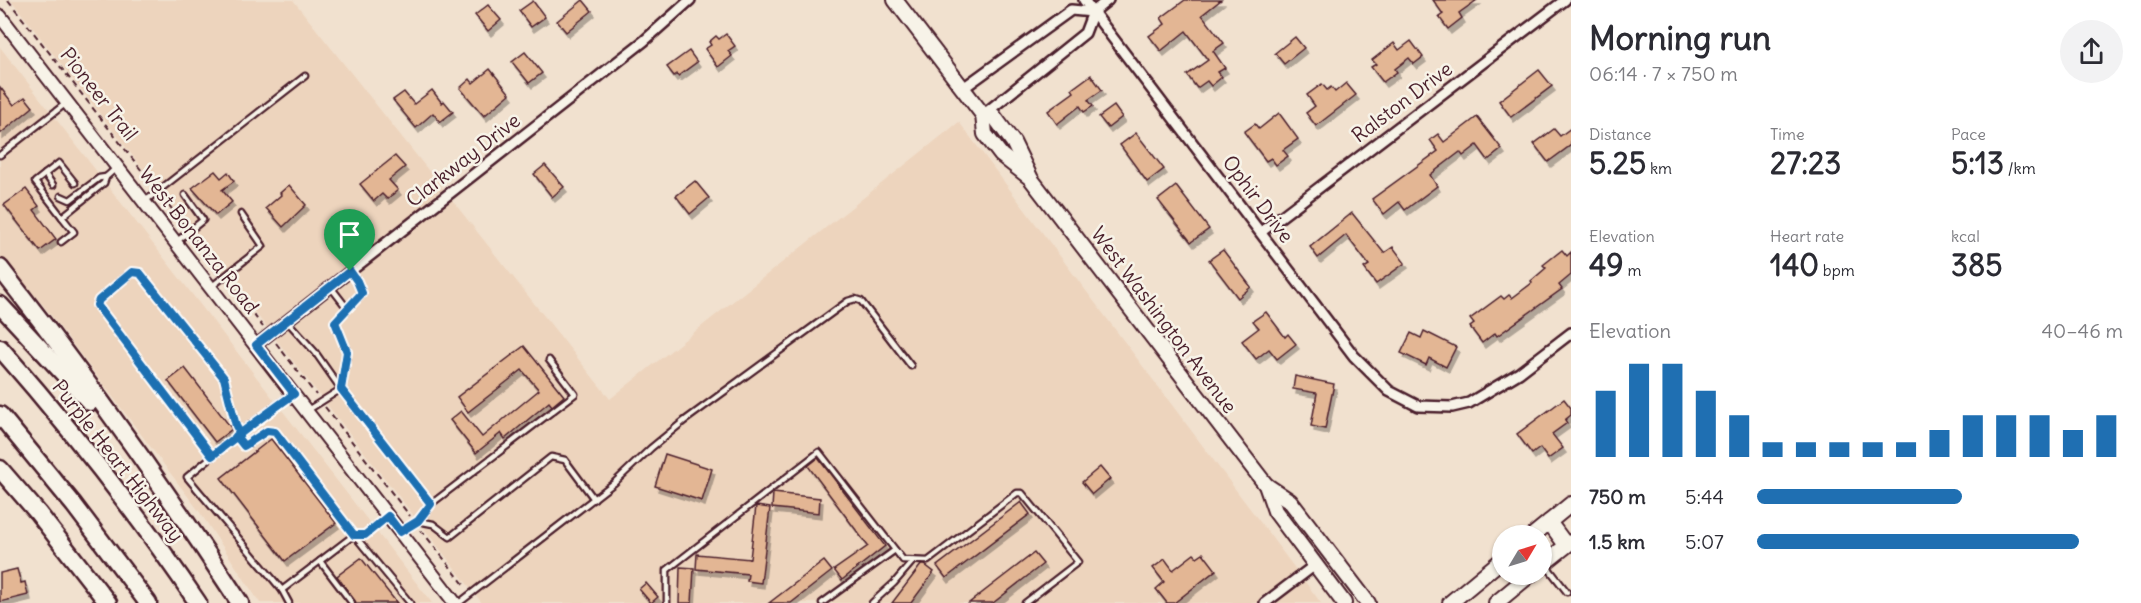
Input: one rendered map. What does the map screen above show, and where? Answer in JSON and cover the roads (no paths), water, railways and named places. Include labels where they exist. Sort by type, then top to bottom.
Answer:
[{"type":"highway","points":[[0,268],[59,343],[240,603]]},
{"type":"highway","points":[[0,305],[136,451]]},
{"type":"highway","points":[[0,341],[32,384]]},
{"type":"highway","name":"Purple Heart Highway","points":[[0,348],[108,478],[198,603]]},
{"type":"highway","points":[[0,415],[74,505],[148,603]]},
{"type":"highway","points":[[0,469],[38,513],[108,603]]},
{"type":"main road","name":"West Washington Avenue","points":[[894,0],[983,115],[985,134],[1001,155],[1031,179],[1266,485],[1275,511],[1341,602]]},
{"type":"main road","name":"West Bonanza Road","points":[[0,16],[457,603]]},
{"type":"main road","name":"West Washington Avenue","points":[[1266,485],[1290,501],[1368,603]]},
{"type":"main road","points":[[1545,525],[1571,504]]},
{"type":"main road","points":[[1549,522],[1569,544],[1552,557]]},
{"type":"main road","points":[[1450,603],[1492,569]]},
{"type":"main road","points":[[1496,603],[1518,585]]},
{"type":"street","name":"Clarkway Drive","points":[[256,345],[644,41],[690,0]]},
{"type":"street","name":"Ophir Drive","points":[[1084,0],[1354,356],[1389,391],[1418,406],[1452,407],[1469,403],[1519,373],[1571,333]]},
{"type":"street","points":[[983,115],[1085,33],[1093,12],[1108,0]]},
{"type":"street","name":"Ralston Drive","points":[[1261,232],[1565,0]]},
{"type":"street","points":[[963,89],[1071,10],[1093,12]]},
{"type":"street","points":[[1265,603],[1315,565]]},
{"type":"lane","points":[[144,202],[305,76]]},
{"type":"lane","points":[[0,155],[67,103]]},
{"type":"lane","points":[[61,242],[74,232],[35,182],[59,163],[75,183]]},
{"type":"lane","points":[[62,217],[104,183],[106,177],[117,167]]},
{"type":"lane","points":[[45,174],[53,185]]},
{"type":"lane","points":[[62,196],[70,200],[99,178],[106,177]]},
{"type":"lane","points":[[176,242],[204,220],[185,195]]},
{"type":"lane","points":[[211,287],[263,246],[241,214]]},
{"type":"lane","points":[[307,411],[341,389],[347,352],[335,322],[362,293],[350,271]]},
{"type":"lane","points":[[212,456],[97,305],[99,300],[132,272],[140,273],[224,378],[238,434],[244,446],[267,431],[275,432],[354,535],[410,603]]},
{"type":"lane","points":[[330,286],[347,308]]},
{"type":"lane","points":[[457,603],[594,499],[684,421],[848,301],[855,299],[861,301],[911,366]]},
{"type":"lane","points":[[286,321],[315,352],[431,504]]},
{"type":"lane","points":[[400,532],[416,522],[431,504],[575,394],[549,360]]},
{"type":"lane","points":[[290,603],[282,590],[187,477],[238,434],[294,394]]},
{"type":"lane","points":[[668,603],[667,570],[819,452],[903,560],[928,561],[1017,493],[1022,493],[1078,562],[1025,603]]},
{"type":"lane","points":[[416,522],[433,524],[450,537],[551,457],[565,460],[594,499]]},
{"type":"lane","points":[[282,590],[354,535],[365,535],[388,516]]},
{"type":"lane","points":[[822,603],[895,550]]},
{"type":"lane","points":[[320,561],[352,603]]},
{"type":"lane","points":[[872,603],[894,584],[913,561]]},
{"type":"lane","points":[[1552,574],[1567,592]]}]
